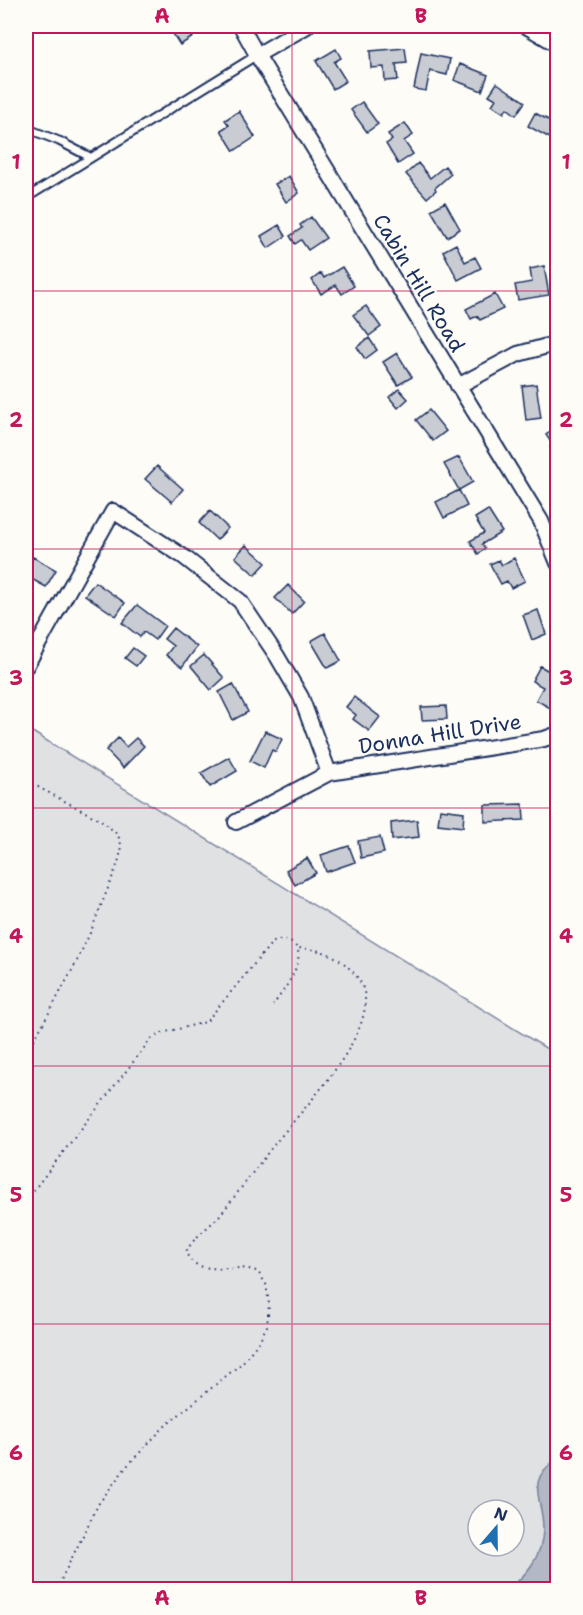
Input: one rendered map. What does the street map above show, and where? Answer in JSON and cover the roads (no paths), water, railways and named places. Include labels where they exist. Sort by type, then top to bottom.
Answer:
[{"type":"street","name":"Cabin Hill Road","points":[[241,26],[541,521],[558,563]]},
{"type":"street","points":[[257,55],[307,26]]},
{"type":"street","points":[[526,26],[558,45]]},
{"type":"street","points":[[458,386],[518,354],[558,343]]},
{"type":"street","points":[[26,666],[113,511],[184,557],[240,601],[301,697],[329,773]]},
{"type":"street","name":"Donna Hill Drive","points":[[236,822],[329,773],[558,735]]},
{"type":"lane","points":[[26,198],[257,55]]},
{"type":"lane","points":[[26,128],[90,157]]}]
